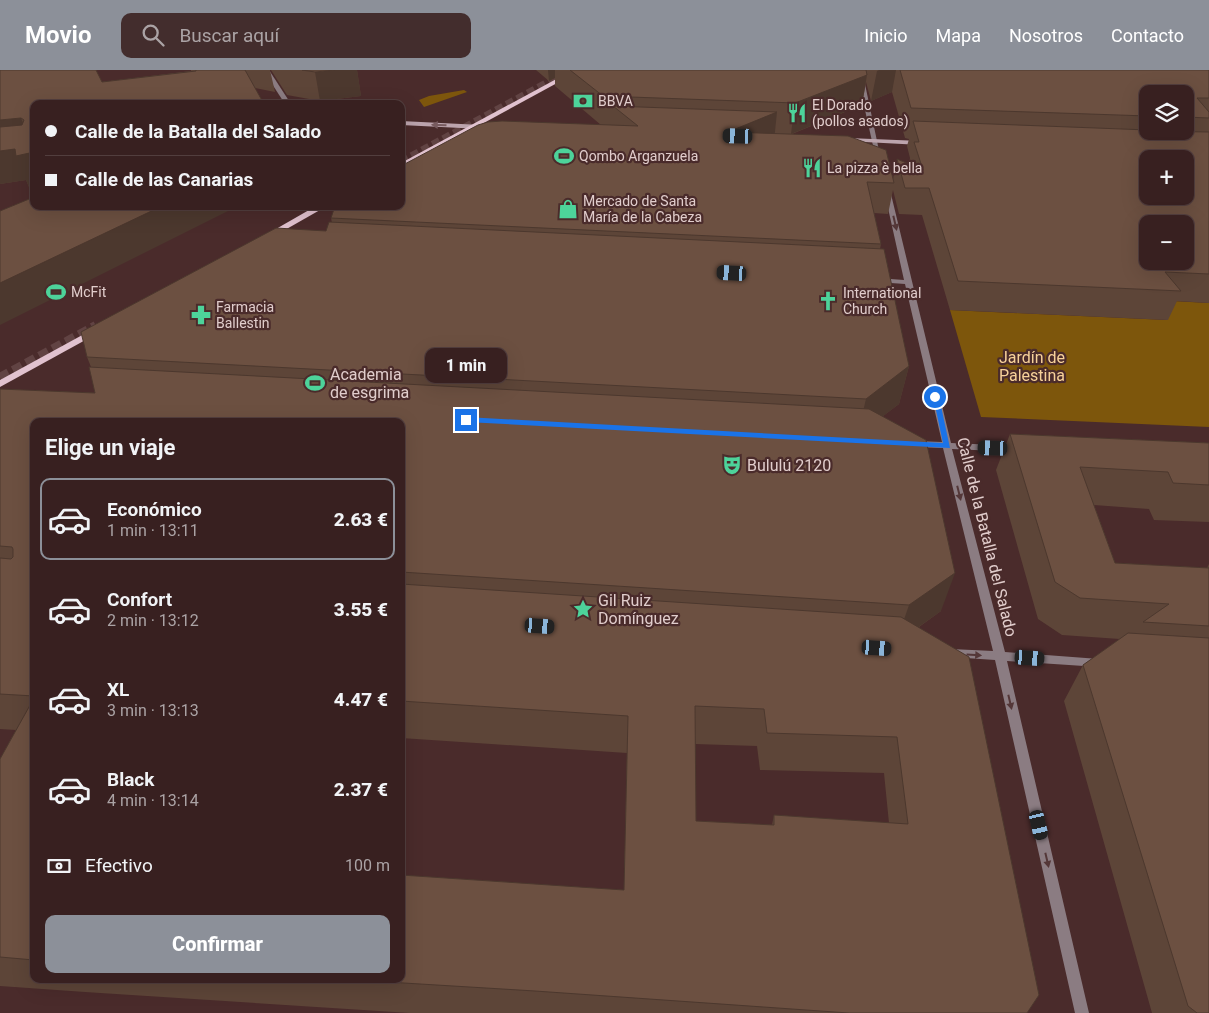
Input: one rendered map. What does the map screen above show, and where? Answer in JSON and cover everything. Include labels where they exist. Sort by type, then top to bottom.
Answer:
[{"type":"main road","points":[[405,164],[578,70]]},
{"type":"main road","points":[[405,123],[486,127]]},
{"type":"main road","points":[[836,140],[928,143]]},
{"type":"main road","points":[[259,241],[316,210]]},
{"type":"main road","points":[[0,384],[104,326]]},
{"type":"street","points":[[266,70],[285,100]]},
{"type":"street","name":"Calle de la Batalla del Salado","points":[[859,70],[947,446],[1000,656],[1082,1013]]},
{"type":"street","points":[[871,280],[908,282]]},
{"type":"street","points":[[901,443],[1032,450]]},
{"type":"street","points":[[937,652],[1113,664]]},
{"type":"green space","points":[[464,90],[467,92],[424,107],[419,100],[429,96]]},
{"type":"green space","name":"Jardín de Palestina","points":[[1153,300],[1209,303],[1209,427],[981,417],[950,310],[1167,320]]},
{"type":"building","points":[[0,70],[96,70],[102,82],[196,70],[245,70],[262,100],[30,100],[30,153],[16,156],[15,149],[0,151],[0,127],[22,125],[24,120],[21,118],[0,120]]},
{"type":"building","points":[[302,70],[335,70],[315,72]]},
{"type":"building","points":[[570,70],[866,70],[867,75],[795,103],[603,96]]},
{"type":"building","points":[[900,70],[1209,70],[1209,98],[1197,98],[1209,112],[1209,118],[1194,117],[1194,85],[1139,85],[1139,116],[911,108]]},
{"type":"building","points":[[613,106],[777,112],[728,132],[848,136],[886,150],[894,183],[867,182],[881,244],[331,218],[334,210],[405,210],[405,164],[478,125],[488,122],[638,126]]},
{"type":"building","points":[[913,121],[1139,130],[1139,140],[1194,140],[1194,132],[1209,132],[1209,274],[1165,272],[1181,291],[958,281],[929,188],[905,188],[897,159],[923,170],[914,142],[919,142]]},
{"type":"building","points":[[30,199],[30,210],[154,210],[0,283],[0,211]]},
{"type":"building","points":[[329,222],[884,249],[909,366],[866,399],[87,357],[81,332],[276,228],[326,231]]},
{"type":"building","points":[[89,367],[869,409],[926,440],[955,573],[909,605],[405,572],[405,418],[30,418],[30,696],[0,694],[0,558],[11,559],[13,557],[13,549],[12,547],[0,546],[0,389],[95,393]]},
{"type":"building","points":[[1010,434],[1209,443],[1209,485],[1173,483],[1168,472],[1080,467],[1115,563],[1209,568],[1209,626],[1143,622],[1169,604],[1080,598],[1055,582]]},
{"type":"building","points":[[405,584],[901,617],[969,657],[1039,995],[1027,1013],[849,1013],[404,983],[405,875],[624,890],[628,716],[405,701]],"holes":[[[695,706],[764,709],[767,733],[897,737],[908,824],[774,815],[774,825],[696,821]]]},
{"type":"building","points":[[1128,633],[1209,638],[1209,1013],[1197,1013],[1188,1006],[1083,665]]},
{"type":"building","points":[[30,705],[30,960],[0,957],[0,759]]},
{"type":"tunnel","points":[[405,160],[571,70]]},
{"type":"tunnel","points":[[0,378],[96,326]]},
{"type":"place","name":"BBVA","points":[[583,101]]},
{"type":"place","name":"El Dorado (pollos asados)","points":[[797,113]]},
{"type":"place","name":"Qombo Arganzuela","points":[[564,156]]},
{"type":"place","name":"La pizza è bella","points":[[812,168]]},
{"type":"place","name":"Mercado de Santa María de la Cabeza","points":[[568,209]]},
{"type":"place","name":"McFit","points":[[56,292]]},
{"type":"place","name":"International Church","points":[[828,301]]},
{"type":"place","name":"Farmacia Ballestin","points":[[201,315]]},
{"type":"place","name":"Academia de esgrima","points":[[315,383]]},
{"type":"place","name":"Bululú 2120","points":[[732,465]]},
{"type":"place","name":"Gil Ruiz Domínguez","points":[[583,609]]},
{"type":"route","points":[[466,420],[947,446],[935,397]]}]
